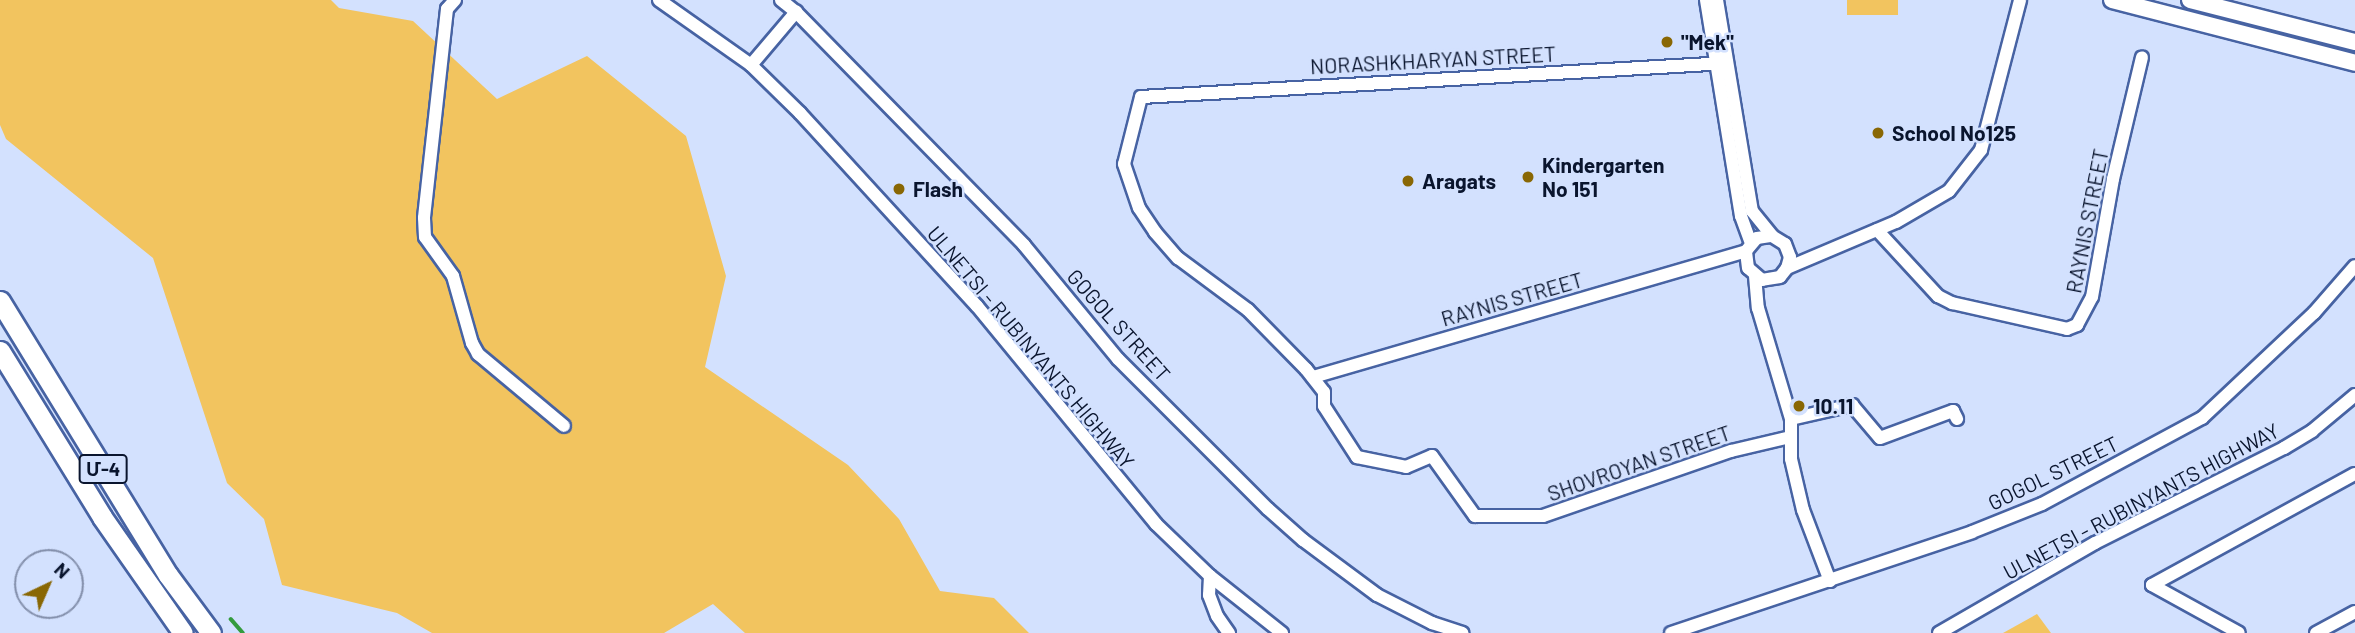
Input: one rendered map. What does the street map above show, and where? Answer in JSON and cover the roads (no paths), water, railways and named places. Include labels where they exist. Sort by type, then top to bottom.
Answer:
[{"type":"highway","name":"Մ-4","points":[[0,300],[161,563],[211,633]]},
{"type":"highway","name":"Մ-4","points":[[0,351],[102,517],[183,633]]},
{"type":"main road","points":[[2112,0],[2355,63]]},
{"type":"main road","points":[[2190,0],[2355,42]]},
{"type":"street","points":[[455,0],[447,9],[424,218],[425,237],[453,276],[472,343],[478,354],[564,426]]},
{"type":"street","name":"ULNETSI - RUBINYANTS HIGHWAY","points":[[659,0],[751,65],[808,121],[977,306],[1042,382],[1133,499],[1210,576],[1282,633]]},
{"type":"street","name":"GOGOL STREET","points":[[781,0],[796,12],[1024,245],[1118,359],[1268,509],[1303,540],[1377,595],[1432,623],[1462,633]]},
{"type":"street","points":[[1706,0],[1722,63],[1752,211],[1772,236],[1785,244],[1789,251],[1787,268]]},
{"type":"street","points":[[1717,0],[1741,216],[1755,276],[1757,300],[1791,419],[1791,459],[1803,510],[1830,581]]},
{"type":"street","points":[[1755,276],[1769,280],[1780,277],[1787,268],[1877,230],[1949,191],[1981,150],[2020,0]]},
{"type":"street","points":[[751,65],[796,12]]},
{"type":"street","name":"RAYNIS STREET","points":[[1877,230],[1938,296],[1952,303],[2067,329],[2077,325],[2092,297],[2113,179],[2142,57]]},
{"type":"street","name":"NORASHKHARYAN STREET","points":[[1141,97],[1722,63]]},
{"type":"street","name":"SHOVROYAN STREET","points":[[1141,97],[1124,164],[1139,208],[1155,232],[1178,258],[1248,310],[1313,377],[1324,392],[1324,406],[1357,457],[1406,467],[1432,456],[1475,516],[1543,516],[1731,451],[1790,437]]},
{"type":"street","points":[[1748,252],[1764,236],[1772,236]]},
{"type":"street","points":[[1789,251],[1818,254]]},
{"type":"street","name":"RAYNIS STREET","points":[[1313,377],[1748,252]]},
{"type":"street","name":"GOGOL STREET","points":[[1671,633],[1830,581],[2042,504],[2202,418],[2314,313],[2355,266]]},
{"type":"street","points":[[1757,300],[1769,280]]},
{"type":"street","name":"ULNETSI - RUBINYANTS HIGHWAY","points":[[1939,633],[2095,543],[2284,448],[2312,431],[2355,395]]},
{"type":"street","points":[[1791,419],[1853,405],[1880,438],[1953,411],[1957,419]]},
{"type":"street","points":[[2239,633],[2152,585],[2355,474]]},
{"type":"street","points":[[1210,576],[1209,594],[1217,616],[1229,633]]},
{"type":"street","points":[[2316,633],[2355,612]]},
{"type":"waterway","points":[[231,619],[243,633]]},
{"type":"place","name":"\"Mek\"","points":[[1667,42]]},
{"type":"place","name":"School No125","points":[[1878,133]]},
{"type":"place","name":"Kindergarten No 151","points":[[1528,177]]},
{"type":"place","name":"Aragats","points":[[1408,181]]},
{"type":"place","name":"Flash","points":[[899,189]]},
{"type":"place","name":"10.11","points":[[1799,406]]}]
